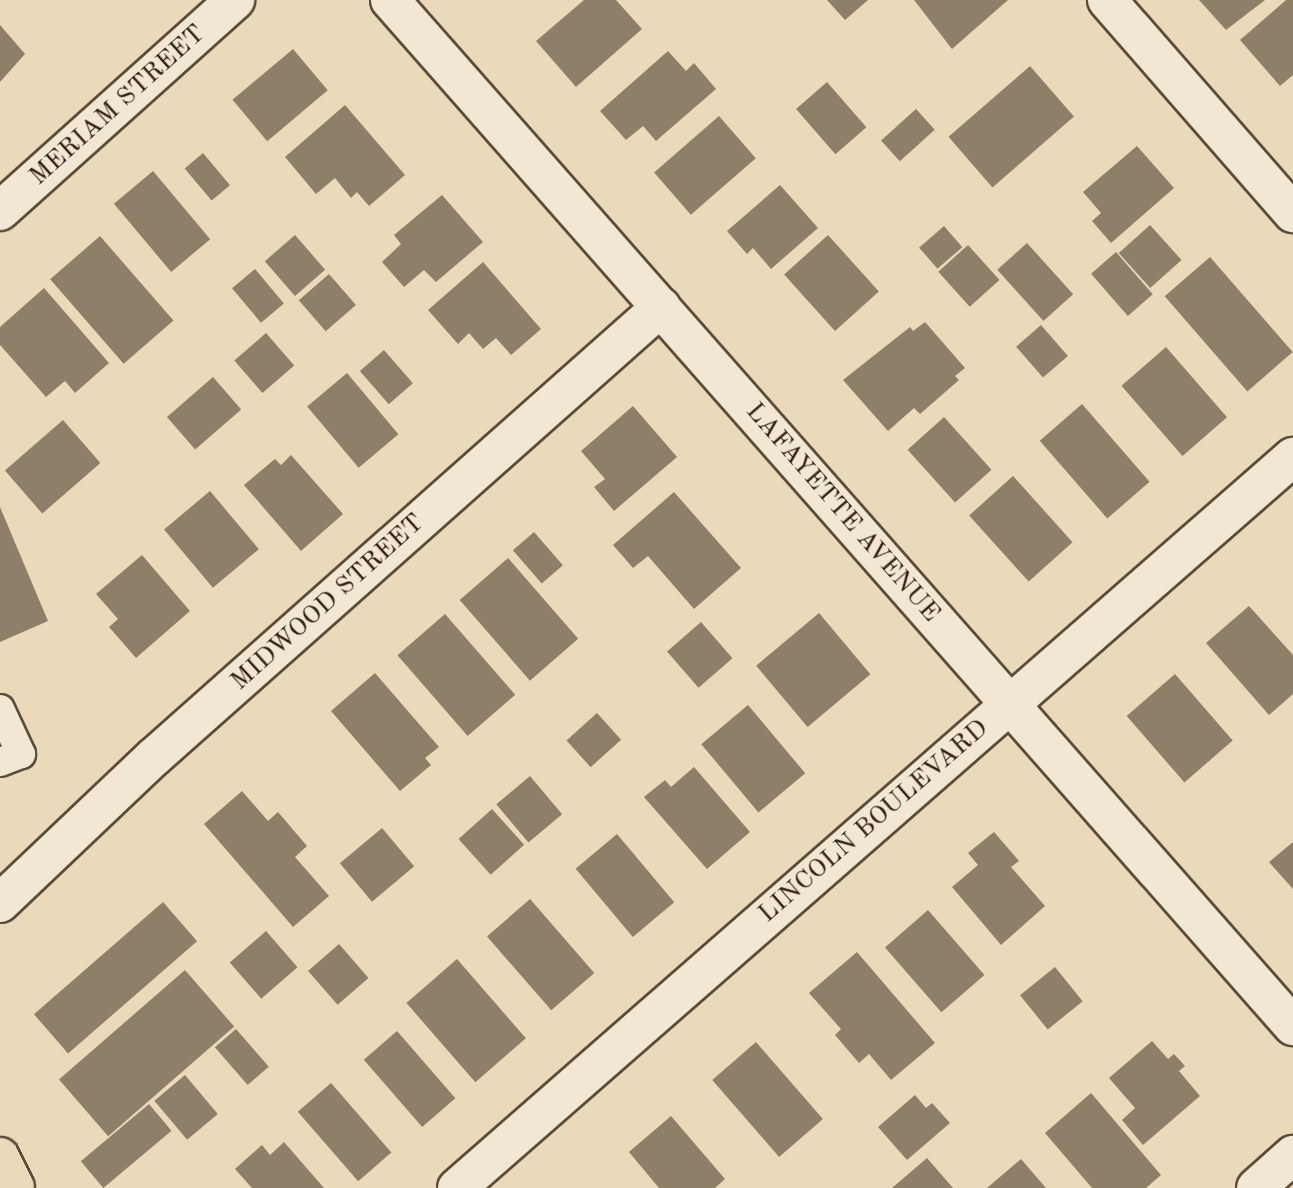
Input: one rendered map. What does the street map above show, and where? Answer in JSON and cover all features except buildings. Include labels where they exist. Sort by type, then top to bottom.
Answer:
[{"type":"main road","points":[[0,1157],[15,1188]]},
{"type":"street","name":"MERIAM STREET","points":[[0,211],[235,0]]},
{"type":"street","name":"LAFAYETTE AVENUE","points":[[390,0],[1293,1026]]},
{"type":"street","points":[[1107,0],[1293,213]]},
{"type":"street","name":"MIDWOOD STREET","points":[[3,891],[661,307]]},
{"type":"street","name":"LINCOLN BOULEVARD","points":[[457,1188],[1293,457]]},
{"type":"street","points":[[1256,1188],[1293,1155]]},
{"type":"lane","points":[[0,709],[20,754],[0,762]]}]
